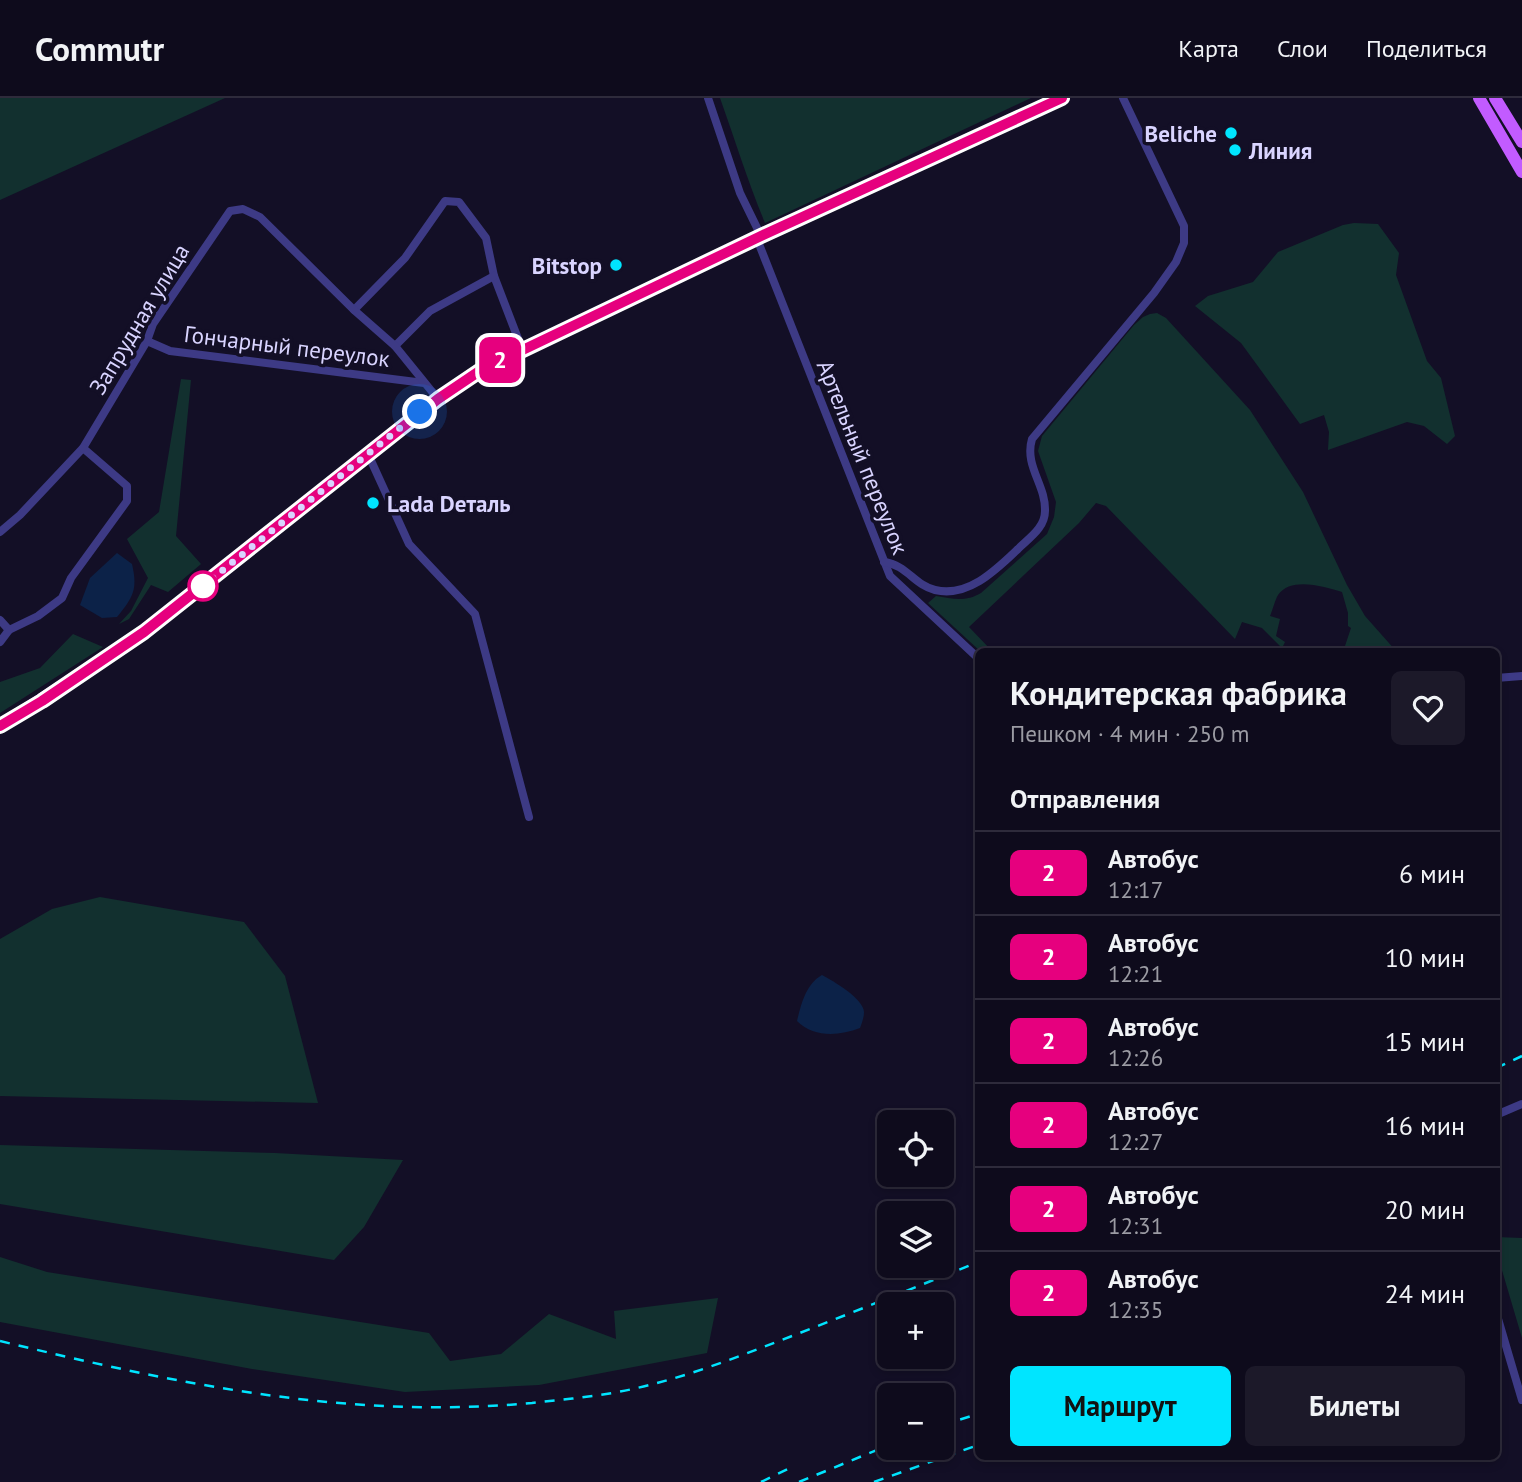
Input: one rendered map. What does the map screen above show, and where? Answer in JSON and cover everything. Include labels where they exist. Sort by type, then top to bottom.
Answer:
[{"type":"main road","points":[[0,726],[128,643],[438,399],[481,370],[759,237],[1062,98]]},
{"type":"main road","points":[[1479,98],[1522,172]]},
{"type":"main road","points":[[1494,98],[1522,142]]},
{"type":"street","name":"Артельный переулок","points":[[708,98],[740,193],[890,576],[975,655]]},
{"type":"street","points":[[884,562],[903,568],[932,589],[953,590],[990,576],[1041,526],[1045,503],[1029,457],[1032,439],[1154,293],[1176,262],[1184,243],[1184,226],[1123,98]]},
{"type":"street","points":[[354,310],[405,258],[445,201],[459,202],[486,238],[494,276],[522,349]]},
{"type":"street","name":"Запрудная улица","points":[[0,532],[20,515],[83,448],[147,341],[153,324],[230,211],[243,209],[260,217],[354,310],[395,346],[438,399]]},
{"type":"street","points":[[395,346],[430,311],[494,276]]},
{"type":"street","name":"Гончарный переулок","points":[[147,341],[170,351],[424,383]]},
{"type":"street","points":[[0,642],[9,630],[38,616],[62,598],[71,578],[127,501],[127,486],[83,448]]},
{"type":"street","points":[[368,454],[409,544],[475,614],[528,817]]},
{"type":"street","points":[[0,620],[9,630]]},
{"type":"street","points":[[1500,678],[1522,676]]},
{"type":"street","points":[[1500,1113],[1522,1104]]},
{"type":"street","points":[[1500,1326],[1522,1400]]},
{"type":"green space","points":[[0,98],[225,98],[0,200]]},
{"type":"green space","points":[[720,98],[1031,98],[765,223]]},
{"type":"green space","points":[[1354,223],[1378,224],[1399,253],[1396,275],[1427,361],[1441,378],[1455,436],[1447,444],[1424,426],[1407,422],[1328,450],[1329,432],[1324,415],[1300,424],[1241,343],[1195,306],[1208,296],[1253,282],[1278,252]]},
{"type":"green space","points":[[1157,313],[1166,318],[1250,410],[1303,492],[1347,585],[1365,616],[1393,648],[1344,648],[1351,628],[1348,626],[1348,613],[1342,592],[1308,584],[1284,589],[1276,599],[1270,616],[1280,619],[1276,636],[1285,642],[1282,648],[1262,628],[1242,622],[1235,639],[1106,506],[1096,503],[1079,523],[969,627],[989,648],[977,648],[928,603],[936,596],[965,599],[981,593],[1047,534],[1054,517],[1056,502],[1038,451],[1042,436],[1143,317]]},
{"type":"green space","points":[[181,379],[191,380],[176,536],[201,564],[168,592],[151,585],[129,619],[119,624],[131,611],[148,578],[127,539],[159,512]]},
{"type":"green space","points":[[73,634],[103,647],[0,713],[0,682],[40,668]]},
{"type":"green space","points":[[100,897],[244,922],[285,976],[318,1103],[0,1096],[0,939],[52,909]]},
{"type":"green space","points":[[0,1145],[275,1153],[403,1160],[364,1227],[334,1260],[0,1204]]},
{"type":"green space","points":[[1500,1237],[1522,1238],[1522,1338],[1500,1264]]},
{"type":"green space","points":[[0,1257],[47,1272],[429,1333],[450,1361],[501,1354],[549,1314],[616,1339],[614,1311],[718,1298],[707,1353],[539,1385],[405,1392],[252,1369],[0,1322]]},
{"type":"water","points":[[117,553],[132,564],[133,593],[117,617],[102,618],[80,605],[90,578]]},
{"type":"water","points":[[822,975],[859,1001],[864,1012],[860,1028],[827,1034],[804,1027],[797,1021],[808,989]]},
{"type":"railway","points":[[1500,1066],[1522,1056]]},
{"type":"railway","points":[[0,1341],[198,1384],[330,1402],[396,1407],[532,1403],[624,1391],[696,1372],[975,1263]]},
{"type":"railway","points":[[954,1421],[975,1415]]},
{"type":"railway","points":[[874,1482],[975,1446]]},
{"type":"railway","points":[[799,1482],[877,1450]]},
{"type":"railway","points":[[761,1482],[792,1467]]},
{"type":"bus line","name":"2","points":[[0,726],[42,701],[178,606],[438,399],[481,370],[761,236],[1062,98]]},
{"type":"place","name":"Beliche","points":[[1231,133]]},
{"type":"place","name":"Линия","points":[[1235,150]]},
{"type":"place","name":"Bitstop","points":[[616,265]]},
{"type":"place","name":"Lada Dеталь","points":[[373,503]]},
{"type":"route","points":[[203,586],[420,412]]}]
